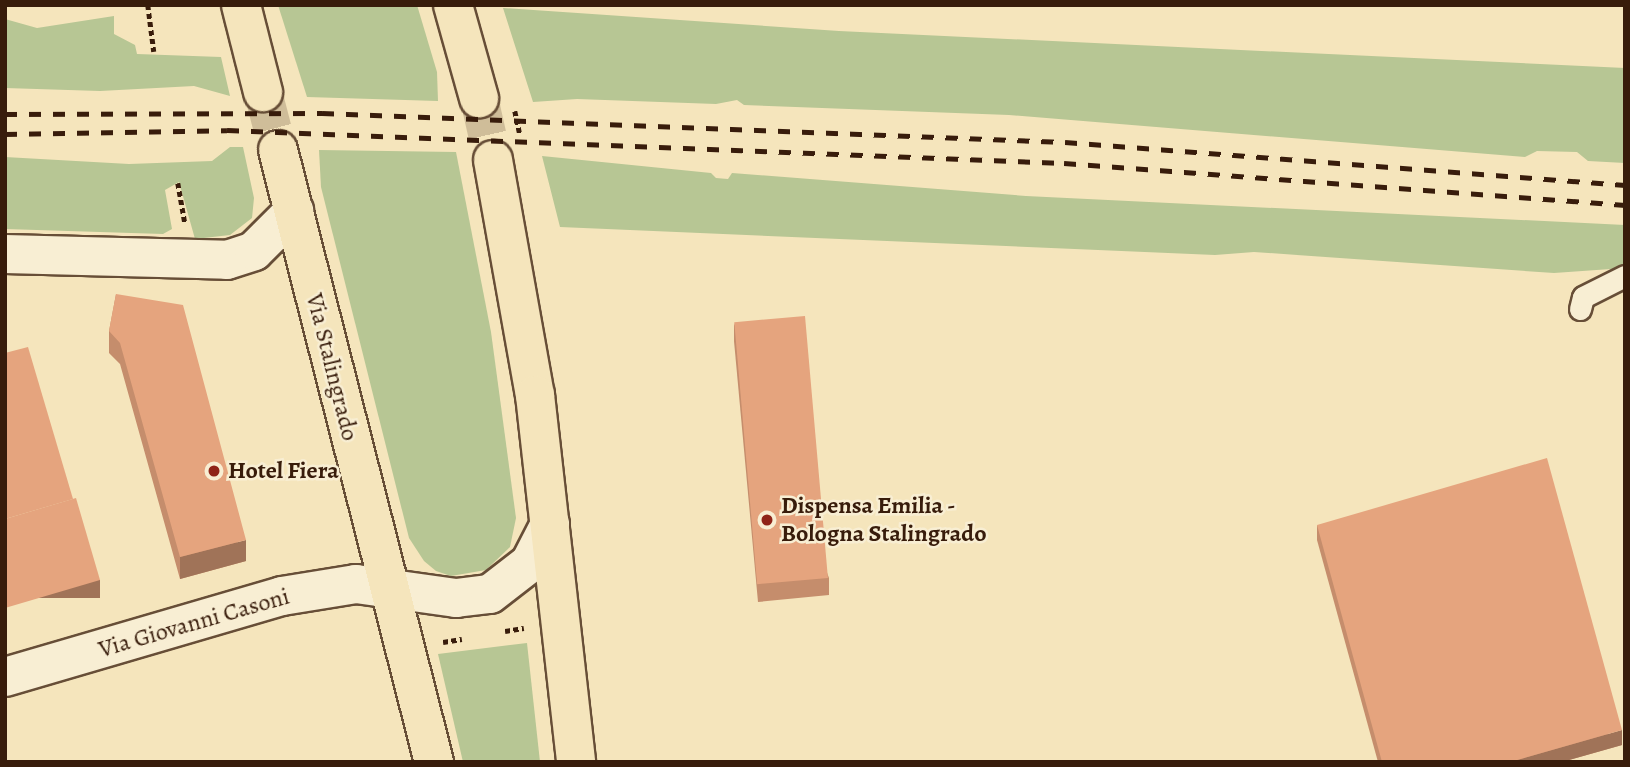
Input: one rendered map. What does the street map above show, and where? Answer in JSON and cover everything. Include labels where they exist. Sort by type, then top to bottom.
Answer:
[{"type":"main road","points":[[453,5],[479,98]]},
{"type":"main road","points":[[239,14],[263,92]]},
{"type":"main road","name":"Via Stalingrado","points":[[278,150],[386,585],[434,762]]},
{"type":"main road","points":[[493,160],[525,325],[576,762]]},
{"type":"street","points":[[5,254],[227,260],[254,251],[294,211]]},
{"type":"street","points":[[386,585],[456,598],[489,593],[530,563],[550,524]]},
{"type":"street","name":"Via Giovanni Casoni","points":[[5,677],[282,596],[356,584],[386,585]]},
{"type":"lane","points":[[1580,309],[1583,297],[1625,276]]},
{"type":"path","points":[[148,5],[154,52]]},
{"type":"path","points":[[178,183],[187,236]]},
{"type":"green space","points":[[278,5],[417,5],[437,72],[438,101],[307,97]]},
{"type":"green space","points":[[503,8],[839,31],[1625,68],[1625,163],[1588,161],[1577,152],[1537,151],[1525,157],[1009,115],[744,105],[737,100],[716,104],[577,99],[533,102]]},
{"type":"green space","points":[[114,16],[114,34],[135,45],[137,54],[221,57],[230,96],[194,86],[100,91],[5,88],[5,19],[37,28]]},
{"type":"green space","points":[[230,147],[243,147],[254,198],[252,218],[230,235],[195,239],[179,182],[165,190],[172,229],[163,234],[5,229],[5,157],[129,164],[212,161]]},
{"type":"green space","points":[[319,150],[456,152],[491,332],[516,518],[510,547],[486,570],[451,576],[436,571],[424,561],[409,538],[321,187]]},
{"type":"green space","points":[[542,156],[711,173],[716,178],[728,179],[732,173],[1026,196],[1625,225],[1625,268],[1554,273],[1254,252],[1215,255],[560,227]]},
{"type":"green space","points":[[527,643],[540,762],[463,762],[438,654]]},
{"type":"building","points":[[116,294],[183,305],[246,540],[180,557],[120,343],[109,331]]},
{"type":"building","points":[[805,316],[828,578],[757,584],[734,322]]},
{"type":"building","points":[[28,347],[73,499],[5,519],[5,353]]},
{"type":"building","points":[[1547,458],[1622,730],[1510,762],[1382,762],[1317,525]]},
{"type":"building","points":[[76,498],[100,580],[5,608],[5,519]]},
{"type":"tunnel","points":[[263,92],[278,150]]},
{"type":"tunnel","points":[[479,98],[493,160]]},
{"type":"railway","points":[[5,114],[322,113],[1065,142],[1625,185]]},
{"type":"railway","points":[[5,134],[227,130],[1064,163],[1625,205]]},
{"type":"place","name":"Hotel Fiera","points":[[214,471]]},
{"type":"place","name":"Dispensa Emilia - Bologna Stalingrado","points":[[767,520]]}]
